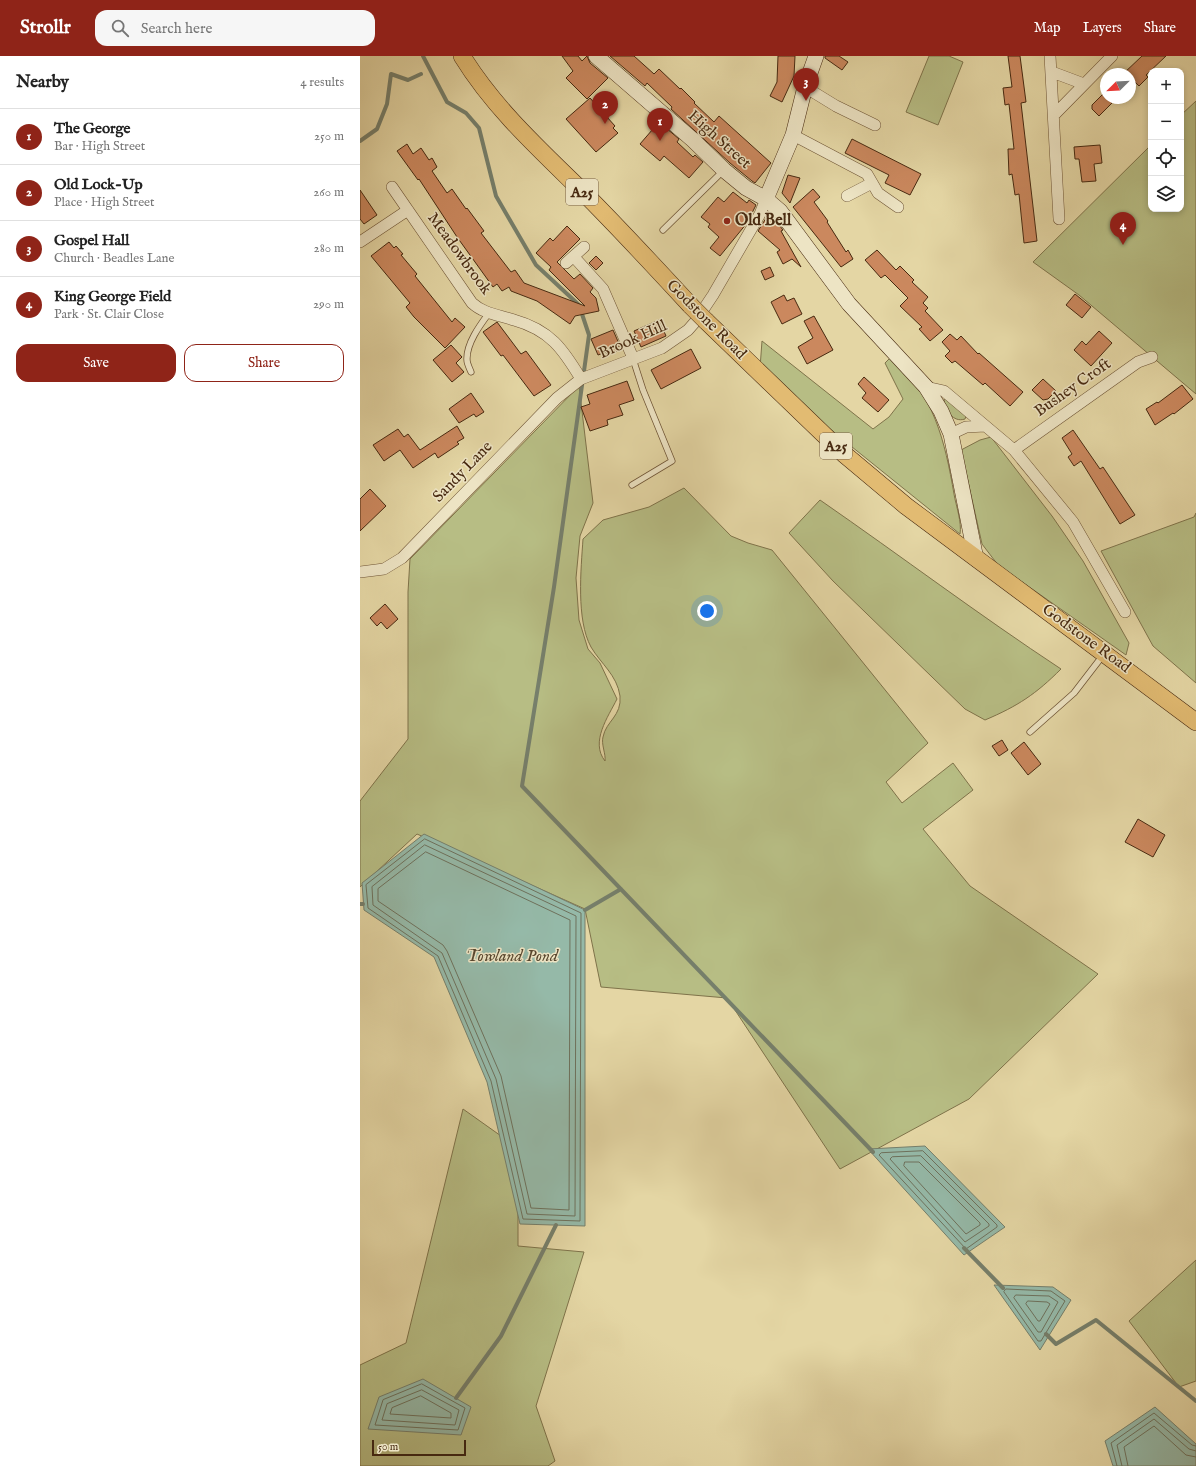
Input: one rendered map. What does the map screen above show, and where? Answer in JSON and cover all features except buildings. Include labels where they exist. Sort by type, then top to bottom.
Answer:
[{"type":"main road","name":"Godstone Road","points":[[462,56],[478,82],[513,122],[609,218],[691,306],[844,454],[906,506],[1196,722]]},
{"type":"street","name":"High Street","points":[[596,56],[693,140],[724,170],[746,188],[766,199]]},
{"type":"street","points":[[1050,56],[1059,219]]},
{"type":"street","points":[[1054,114],[1112,56]]},
{"type":"street","points":[[814,57],[793,135],[766,199],[780,211],[849,304],[926,386],[941,411],[951,434],[976,559]]},
{"type":"street","points":[[1052,72],[1084,84]]},
{"type":"street","points":[[805,87],[836,106],[875,125]]},
{"type":"street","points":[[793,135],[867,174],[878,193],[898,206]]},
{"type":"street","points":[[847,196],[872,183]]},
{"type":"street","name":"Meadowbrook","points":[[392,187],[466,296],[478,308],[489,313],[534,327],[554,340],[586,377]]},
{"type":"street","name":"Brook Hill","points":[[586,377],[671,343],[695,322],[756,221],[766,199]]},
{"type":"street","name":"Meadowbrook","points":[[360,242],[408,210]]},
{"type":"street","points":[[584,247],[570,260],[603,289],[633,358]]},
{"type":"street","name":"Bushey Croft","points":[[1014,450],[1138,362],[1152,357]]},
{"type":"street","name":"Sandy Lane","points":[[360,572],[384,569],[402,558],[557,398],[586,377]]},
{"type":"street","points":[[926,386],[944,391],[1014,450],[1073,522],[1125,612]]},
{"type":"street","points":[[951,434],[966,427],[984,426]]},
{"type":"lane","points":[[663,230],[724,170]]},
{"type":"lane","points":[[471,372],[467,360],[470,347],[480,326],[489,313]]},
{"type":"lane","points":[[632,485],[672,461],[643,390],[633,358]]},
{"type":"lane","points":[[1030,732],[1074,693],[1105,653]]},
{"type":"green space","points":[[929,56],[949,56],[963,62],[938,125],[906,112]]},
{"type":"green space","points":[[1196,101],[1196,394],[1079,295],[1033,262],[1148,148],[1148,212],[1184,212],[1184,112]]},
{"type":"green space","points":[[762,341],[873,429],[889,417],[903,399],[885,363],[890,358],[905,371],[927,402],[935,419],[946,456],[960,519],[960,534],[831,430],[760,368]]},
{"type":"green space","points":[[579,386],[593,503],[580,536],[576,578],[579,620],[588,649],[600,663],[617,699],[605,722],[600,738],[599,746],[605,761],[603,737],[607,727],[619,709],[620,696],[616,682],[591,647],[586,636],[581,609],[581,565],[583,539],[603,520],[649,507],[684,488],[731,536],[772,550],[928,743],[886,782],[902,803],[953,763],[973,790],[923,829],[970,886],[1098,974],[969,1099],[840,1169],[727,998],[601,987],[585,909],[417,834],[360,887],[360,801],[408,739],[408,592],[410,559]]},
{"type":"green space","points":[[944,399],[946,399],[966,416],[965,419],[957,419],[950,415]]},
{"type":"green space","points":[[991,437],[1052,516],[1083,561],[1129,643],[1126,655],[998,565],[982,544],[961,450],[980,440]]},
{"type":"green space","points":[[820,500],[1000,628],[1061,669],[1026,699],[985,720],[965,709],[833,581],[789,533]]},
{"type":"green space","points":[[1196,513],[1196,683],[1153,646],[1101,551],[1194,517]]},
{"type":"green space","points":[[463,1109],[518,1148],[518,1246],[584,1252],[536,1406],[555,1461],[548,1466],[360,1466],[360,1365],[406,1343]]},
{"type":"green space","points":[[1196,1260],[1196,1381],[1179,1387],[1129,1321]]},
{"type":"water","name":"Towland Pond","points":[[424,834],[585,910],[585,1226],[520,1224],[487,1082],[434,957],[364,910],[362,883]]},
{"type":"water","points":[[925,1146],[1005,1227],[964,1255],[868,1149]]},
{"type":"water","points":[[994,1285],[1053,1287],[1071,1300],[1040,1350]]},
{"type":"water","points":[[423,1379],[471,1407],[461,1435],[368,1429],[379,1397]]},
{"type":"water","points":[[1155,1407],[1196,1444],[1196,1466],[1113,1466],[1105,1441]]},
{"type":"waterway","points":[[423,56],[447,102],[466,113],[479,128],[496,196],[536,265],[579,305],[589,335],[554,587],[522,786],[873,1152]]},
{"type":"waterway","points":[[360,141],[377,129],[387,104],[391,74],[408,80],[421,74]]},
{"type":"waterway","points":[[585,910],[621,889]]},
{"type":"waterway","points":[[456,1398],[501,1336],[556,1225]]},
{"type":"waterway","points":[[964,1248],[1003,1288]]},
{"type":"waterway","points":[[1046,1334],[1056,1344],[1096,1320],[1196,1401]]},
{"type":"place","name":"Gospel Hall","points":[[806,101]]},
{"type":"place","name":"Old Lock-Up","points":[[605,124]]},
{"type":"place","name":"The George","points":[[660,141]]},
{"type":"place","name":"Old Bell","points":[[727,221]]},
{"type":"place","name":"King George Field","points":[[1123,245]]}]
